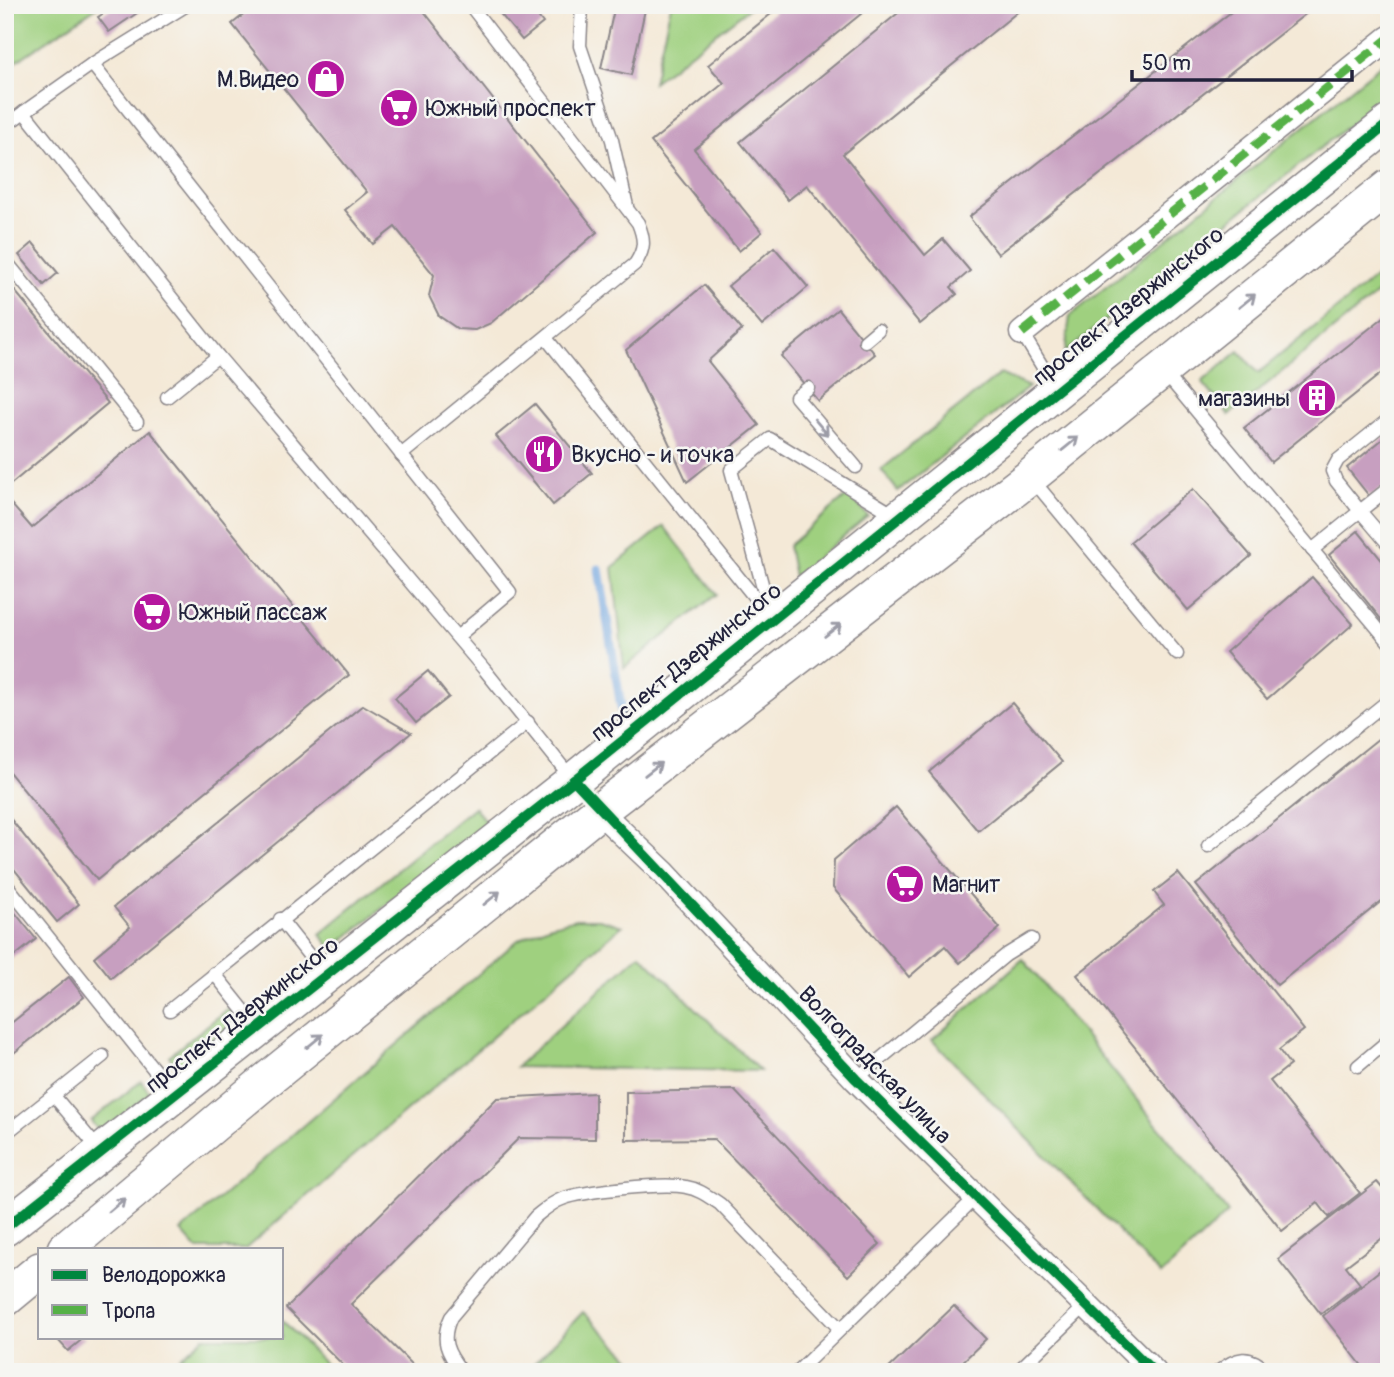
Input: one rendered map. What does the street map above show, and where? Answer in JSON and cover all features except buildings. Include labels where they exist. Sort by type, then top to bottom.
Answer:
[{"type":"street","points":[[1022,332],[1389,38]]},
{"type":"street","name":"проспект Дзержинского","points":[[5,1228],[574,780],[1389,123]]},
{"type":"street","points":[[66,1248],[262,1084],[599,811],[1030,477],[1389,187]]},
{"type":"street","name":"Волгоградская улица","points":[[574,780],[599,811],[664,873],[856,1079],[1154,1372]]},
{"type":"street","points":[[5,1299],[38,1272]]},
{"type":"lane","points":[[5,126],[92,64],[187,5]]},
{"type":"lane","points":[[401,455],[635,264],[643,251],[644,237],[628,210],[470,5]]},
{"type":"lane","points":[[582,5],[580,46],[612,139],[628,210]]},
{"type":"lane","points":[[92,64],[510,592],[457,638]]},
{"type":"lane","points":[[24,112],[218,356],[574,780]]},
{"type":"lane","points":[[5,260],[136,422]]},
{"type":"lane","points":[[865,341],[878,330]]},
{"type":"lane","points":[[1022,332],[1057,390]]},
{"type":"lane","points":[[546,338],[772,620]]},
{"type":"lane","points":[[167,397],[218,356]]},
{"type":"lane","points":[[1162,369],[1389,642]]},
{"type":"lane","points":[[808,388],[796,397],[856,467]]},
{"type":"lane","points":[[1389,419],[1338,460],[1332,471],[1336,481],[1389,545]]},
{"type":"lane","points":[[772,620],[732,470],[741,462],[770,439],[898,518]]},
{"type":"lane","points":[[1030,477],[1177,654]]},
{"type":"lane","points":[[1312,550],[1389,488]]},
{"type":"lane","points":[[1208,846],[1389,700]]},
{"type":"lane","points":[[170,1010],[528,722]]},
{"type":"lane","points":[[5,883],[175,1095]]},
{"type":"lane","points":[[280,919],[326,975]]},
{"type":"lane","points":[[856,1079],[1006,955],[1032,939]]},
{"type":"lane","points":[[214,973],[258,1028]]},
{"type":"lane","points":[[1357,1066],[1389,1040]]},
{"type":"lane","points":[[5,1134],[103,1056]]},
{"type":"lane","points":[[54,1096],[101,1153]]},
{"type":"lane","points":[[462,1372],[444,1344],[445,1330],[451,1317],[535,1217],[548,1206],[580,1194],[668,1185],[687,1187],[704,1193],[720,1204],[840,1329]]},
{"type":"lane","points":[[797,1372],[976,1197]]},
{"type":"lane","points":[[1017,1372],[1086,1304]]},
{"type":"lane","points":[[1218,1372],[1241,1357],[1251,1359],[1267,1372]]},
{"type":"green space","points":[[5,5],[100,5],[5,69]]},
{"type":"green space","points":[[671,5],[753,5],[653,82]]},
{"type":"green space","points":[[1389,58],[1389,93],[1065,353],[1070,316]]},
{"type":"green space","points":[[1389,266],[1389,284],[1229,415],[1202,382],[1239,351],[1258,373]]},
{"type":"green space","points":[[1000,374],[1029,387],[898,491],[881,470]]},
{"type":"green space","points":[[849,494],[868,516],[794,577],[788,546]]},
{"type":"green space","points":[[664,526],[717,594],[624,668],[613,567]]},
{"type":"green space","points":[[474,807],[487,823],[332,949],[320,934]]},
{"type":"green space","points":[[576,919],[599,919],[622,926],[246,1248],[196,1248],[181,1231],[518,940],[548,926]]},
{"type":"green space","points":[[640,954],[760,1071],[516,1067]]},
{"type":"green space","points":[[1023,959],[1228,1213],[1161,1275],[932,1040]]},
{"type":"green space","points":[[228,1009],[239,1022],[179,1070],[169,1056]]},
{"type":"green space","points":[[141,1081],[150,1093],[100,1133],[91,1121]]},
{"type":"green space","points":[[583,1312],[645,1372],[526,1372]]},
{"type":"green space","points":[[284,1322],[333,1372],[164,1372],[203,1338],[284,1338]]},
{"type":"waterway","points":[[599,569],[623,719]]},
{"type":"marked path","points":[[1022,333],[1389,38]]},
{"type":"cycle path","points":[[5,1228],[574,780],[1389,123]]},
{"type":"cycle path","points":[[574,780],[856,1079],[1154,1372]]},
{"type":"place","name":"М.Видео","points":[[326,79]]},
{"type":"place","name":"Южный проспект","points":[[399,108]]},
{"type":"place","name":"магазины","points":[[1317,398]]},
{"type":"place","name":"Вкусно - и точка","points":[[544,454]]},
{"type":"place","name":"Южный пассаж","points":[[152,612]]},
{"type":"place","name":"Магнит","points":[[905,884]]}]
